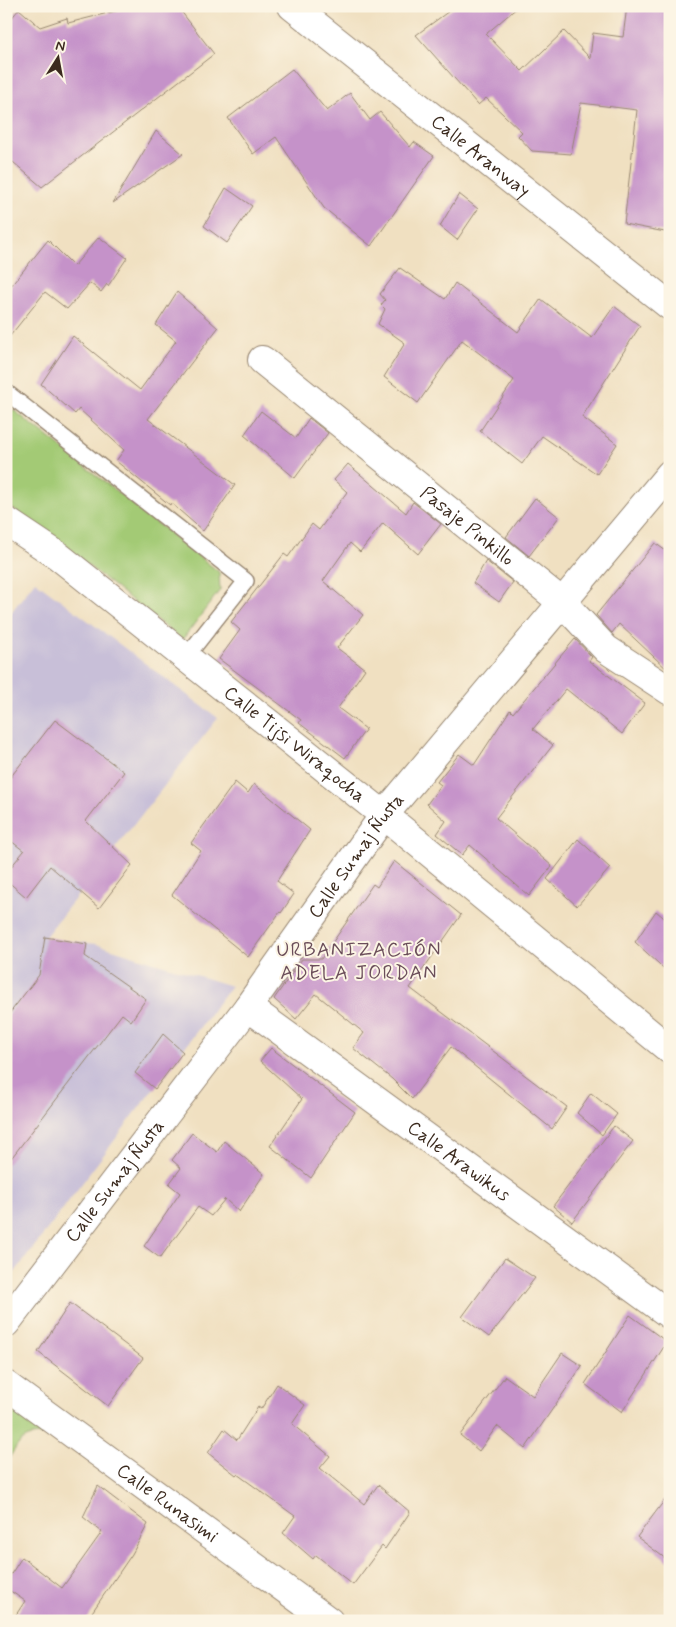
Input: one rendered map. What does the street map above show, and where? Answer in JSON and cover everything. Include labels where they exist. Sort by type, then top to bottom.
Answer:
[{"type":"street","name":"Calle Aranway","points":[[292,6],[670,306]]},
{"type":"street","name":"Pasaje Pinkillo","points":[[262,360],[563,603],[606,648],[670,691]]},
{"type":"street","name":"Calle Sumaj Ñusta","points":[[6,1323],[248,1007],[384,815],[670,474]]},
{"type":"street","name":"Calle Tijsi Wiraqocha","points":[[6,521],[57,555],[186,657],[384,815],[670,1050]]},
{"type":"street","name":"Calle Arawikus","points":[[248,1007],[670,1315]]},
{"type":"street","name":"Calle Runasimi","points":[[6,1385],[329,1621]]},
{"type":"lane","points":[[6,392],[246,582],[186,657]]},
{"type":"shaded area","points":[[35,581],[218,718],[44,938],[96,944],[231,986],[6,1284],[6,619]]},
{"type":"green space","points":[[6,408],[11,408],[219,572],[220,590],[182,640],[57,541],[6,504]]},
{"type":"green space","points":[[6,1406],[15,1406],[50,1428],[45,1435],[37,1435],[21,1441],[6,1462]]},
{"type":"building","points":[[136,6],[177,6],[214,54],[42,187],[6,156],[6,25],[19,9],[40,27],[67,18],[68,23]]},
{"type":"building","points":[[456,6],[519,6],[486,34],[522,71],[564,31],[590,58],[593,33],[623,37],[627,6],[670,6],[670,233],[624,224],[637,110],[581,103],[571,154],[532,151],[518,136],[522,132],[486,98],[478,105],[416,35]]},
{"type":"building","points":[[292,69],[327,111],[350,93],[370,120],[380,112],[410,147],[414,142],[434,156],[371,246],[324,208],[276,137],[253,154],[228,118]]},
{"type":"building","points":[[156,131],[183,154],[113,203]]},
{"type":"building","points":[[226,188],[252,206],[227,243],[204,226]]},
{"type":"building","points":[[459,194],[478,209],[457,240],[440,226]]},
{"type":"building","points":[[99,237],[127,258],[108,286],[107,284],[101,292],[90,283],[67,309],[45,292],[6,341],[6,292],[48,240],[74,266]]},
{"type":"building","points":[[400,268],[445,299],[455,283],[518,332],[541,299],[592,338],[614,306],[640,326],[582,417],[617,444],[597,474],[542,436],[522,464],[480,431],[514,380],[462,340],[418,403],[384,377],[405,343],[378,324],[385,309],[381,305],[385,300],[380,294]]},
{"type":"building","points":[[177,292],[218,328],[148,419],[235,485],[203,531],[171,503],[170,505],[116,461],[124,450],[79,409],[75,414],[41,384],[73,336],[140,390],[176,341],[156,325]]},
{"type":"building","points":[[261,411],[296,438],[309,418],[328,433],[295,478],[244,435]]},
{"type":"building","points":[[348,464],[406,513],[413,502],[441,524],[418,554],[383,523],[360,552],[350,543],[323,581],[363,615],[337,648],[365,669],[338,708],[366,729],[345,758],[299,723],[301,720],[219,659],[240,630],[231,622],[284,554],[288,557],[312,524],[319,530],[347,492],[334,480]]},
{"type":"building","points":[[535,498],[559,517],[529,556],[506,537]]},
{"type":"building","points":[[655,543],[670,554],[670,672],[619,624],[612,633],[596,615]]},
{"type":"building","points":[[486,561],[513,582],[499,602],[473,583]]},
{"type":"building","points":[[575,639],[592,657],[589,661],[645,703],[622,734],[566,689],[533,729],[553,745],[496,818],[552,866],[529,896],[470,845],[462,855],[437,834],[446,821],[427,804],[441,785],[437,782],[459,754],[474,765],[510,710],[513,713]]},
{"type":"building","points":[[55,720],[124,772],[86,821],[132,865],[99,908],[50,866],[26,897],[6,880],[6,873],[24,851],[6,837],[6,783]]},
{"type":"building","points":[[235,782],[248,793],[254,784],[310,830],[277,881],[294,894],[248,957],[172,895],[201,851],[191,843]]},
{"type":"building","points":[[578,839],[610,868],[577,906],[547,879]]},
{"type":"building","points":[[394,861],[461,915],[410,988],[567,1107],[552,1129],[451,1047],[412,1099],[392,1079],[353,1048],[364,1033],[316,994],[296,1019],[274,999],[302,959],[321,959],[373,884],[377,887]]},
{"type":"building","points":[[656,911],[670,923],[670,974],[635,942]]},
{"type":"building","points":[[45,937],[87,944],[85,956],[146,999],[131,1021],[122,1014],[6,1165],[6,1018],[39,975]]},
{"type":"building","points":[[163,1034],[183,1052],[155,1089],[135,1073]]},
{"type":"building","points":[[271,1048],[355,1112],[311,1178],[270,1146],[302,1099],[260,1061]]},
{"type":"building","points":[[591,1093],[617,1114],[602,1135],[577,1113]]},
{"type":"building","points":[[614,1126],[633,1141],[572,1222],[553,1206]]},
{"type":"building","points":[[192,1133],[217,1152],[224,1141],[264,1174],[239,1212],[225,1199],[211,1216],[198,1207],[160,1258],[144,1246],[180,1193],[169,1184],[181,1168],[172,1160]]},
{"type":"building","points":[[505,1258],[535,1278],[489,1337],[462,1317]]},
{"type":"building","points":[[70,1303],[143,1358],[108,1406],[38,1352]]},
{"type":"building","points":[[630,1315],[667,1342],[622,1412],[585,1384]]},
{"type":"building","points":[[562,1353],[582,1366],[525,1449],[497,1426],[479,1451],[460,1435],[505,1376],[533,1396]]},
{"type":"building","points":[[277,1384],[305,1405],[292,1424],[330,1456],[320,1468],[364,1504],[378,1485],[410,1512],[385,1549],[382,1546],[353,1585],[316,1555],[313,1559],[283,1533],[295,1516],[208,1453],[224,1429],[237,1440],[258,1407],[261,1409]]},
{"type":"building","points":[[98,1486],[148,1524],[132,1554],[86,1621],[12,1621],[25,1601],[6,1588],[6,1582],[22,1557],[62,1588],[102,1532],[83,1517]]},
{"type":"building","points":[[670,1493],[670,1562],[637,1537]]},
{"type":"district","name":"URBANIZACIÓN ADELA JORDAN","points":[[359,962]]}]
